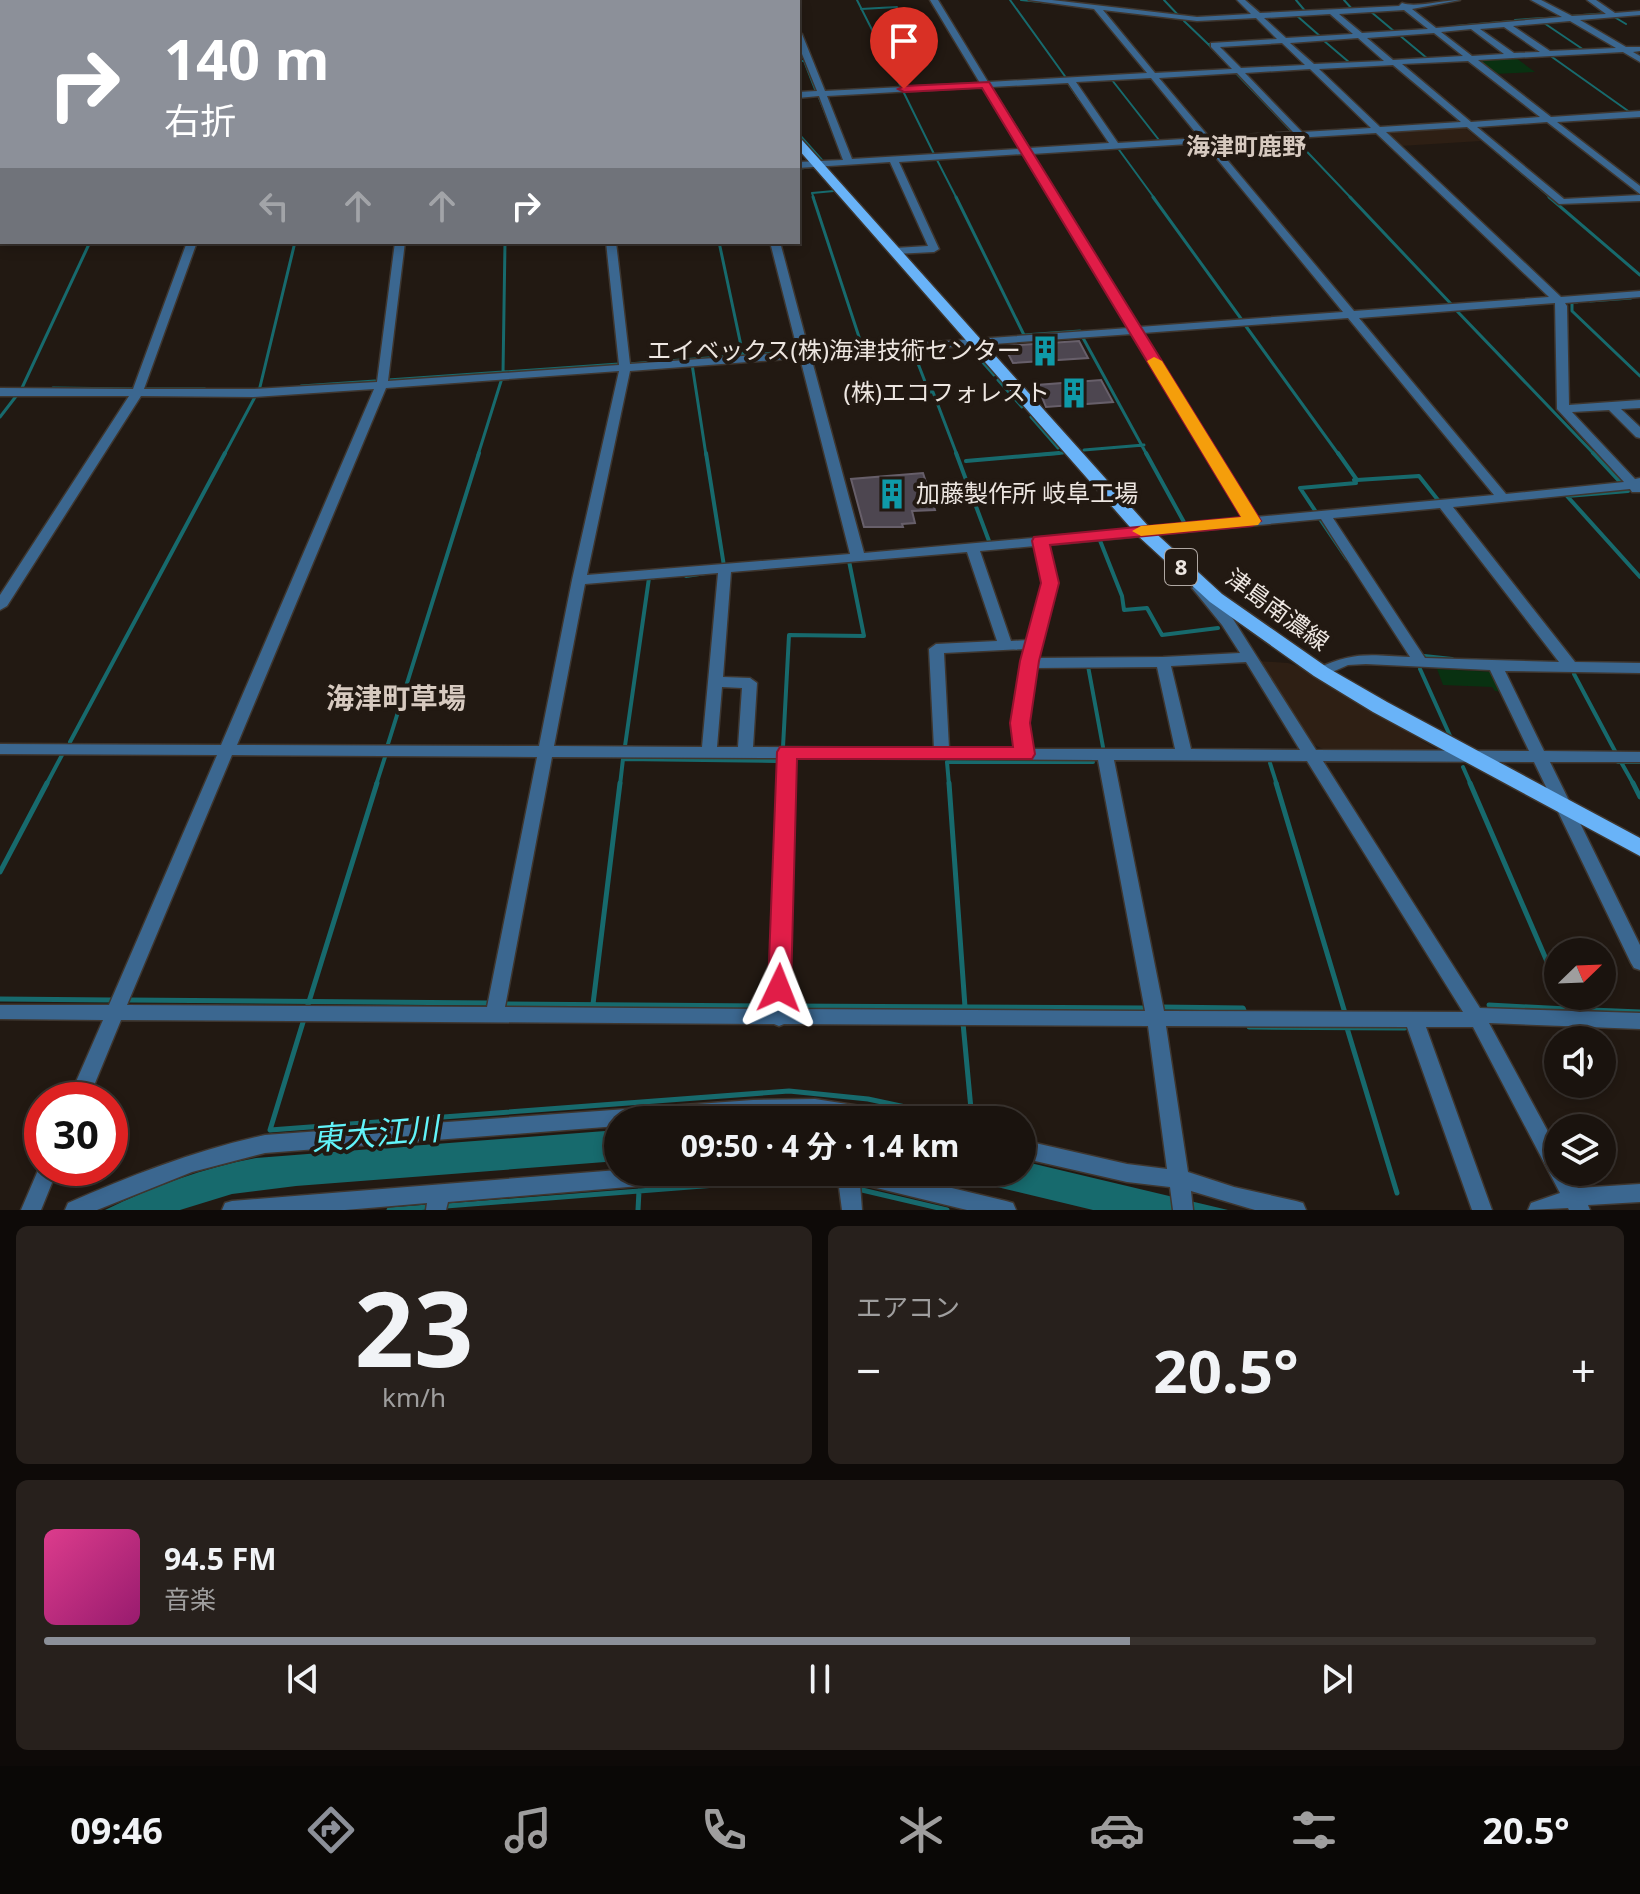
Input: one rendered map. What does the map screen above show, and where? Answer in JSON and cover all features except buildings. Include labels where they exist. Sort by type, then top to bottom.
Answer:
[{"type":"main road","name":"津島南濃線","points":[[800,144],[1143,531],[1187,573],[1252,625],[1321,672],[1640,848]]},
{"type":"street","points":[[934,0],[1252,521]]},
{"type":"street","points":[[1033,0],[1080,3],[1183,18],[1406,8],[1451,1]]},
{"type":"street","points":[[1241,0],[1558,300],[1562,306],[1563,409],[1638,486]]},
{"type":"street","points":[[1328,0],[1359,35],[1562,202],[1640,198]]},
{"type":"street","points":[[1395,0],[1640,191]]},
{"type":"street","points":[[1535,0],[1640,60]]},
{"type":"street","points":[[1591,0],[1612,14]]},
{"type":"street","points":[[1096,7],[1150,76],[1503,498]]},
{"type":"street","points":[[1296,134],[1214,45],[1640,13]]},
{"type":"street","points":[[1504,23],[1550,55]]},
{"type":"street","points":[[1471,26],[1512,56]]},
{"type":"street","points":[[800,39],[848,160]]},
{"type":"street","points":[[800,95],[1640,49]]},
{"type":"street","points":[[1070,80],[1115,145]]},
{"type":"street","points":[[800,171],[848,160],[893,160],[1640,114]]},
{"type":"street","points":[[893,160],[934,249],[895,251]]},
{"type":"street","points":[[800,165],[819,165]]},
{"type":"street","points":[[0,606],[137,393],[191,244]]},
{"type":"street","points":[[86,1082],[382,385],[400,244]]},
{"type":"street","points":[[495,1013],[579,580],[625,368],[611,244]]},
{"type":"street","points":[[776,244],[858,557]]},
{"type":"street","points":[[0,392],[254,393],[1637,296]]},
{"type":"street","points":[[1563,409],[1640,404]]},
{"type":"street","points":[[1612,406],[1640,434]]},
{"type":"street","points":[[579,580],[972,548],[1638,486]]},
{"type":"street","points":[[1443,503],[1571,667]]},
{"type":"street","points":[[1324,514],[1421,662]]},
{"type":"street","points":[[1025,754],[1020,723],[1029,663],[1050,583],[1041,541]]},
{"type":"street","points":[[972,548],[1006,646]]},
{"type":"street","points":[[709,752],[725,568]]},
{"type":"street","points":[[1187,573],[1228,622],[1476,1018],[1544,1143]]},
{"type":"street","points":[[942,754],[936,649],[1034,644]]},
{"type":"street","points":[[1029,663],[1163,662],[1249,657]]},
{"type":"street","points":[[1321,672],[1345,661],[1366,659],[1495,666],[1640,668]]},
{"type":"street","points":[[1163,662],[1184,754]]},
{"type":"street","points":[[1495,666],[1640,963]]},
{"type":"street","points":[[715,682],[750,683],[745,752]]},
{"type":"street","points":[[0,749],[1640,757]]},
{"type":"street","points":[[779,1018],[787,752]]},
{"type":"street","points":[[1105,754],[1156,1019],[1181,1193]]},
{"type":"street","points":[[0,1012],[1640,1021]]},
{"type":"street","points":[[1414,1020],[1482,1210]]},
{"type":"street","points":[[75,1210],[161,1171],[205,1156],[265,1144],[604,1119]]},
{"type":"street","points":[[1036,1152],[1127,1173],[1181,1193],[1234,1196],[1296,1210]]},
{"type":"street","points":[[232,1210],[438,1201],[604,1183]]},
{"type":"street","points":[[31,1210],[41,1186]]},
{"type":"street","points":[[849,1186],[852,1210]]},
{"type":"street","points":[[906,1186],[1006,1210]]},
{"type":"street","points":[[1538,1210],[1640,1193]]},
{"type":"shaded area","points":[[1465,128],[1481,141],[1400,146],[1385,133]]},
{"type":"shaded area","points":[[1257,661],[1288,663],[1303,668],[1437,750],[1323,749],[1308,742]]},
{"type":"green space","points":[[1516,58],[1535,72],[1494,74],[1475,60]]},
{"type":"green space","points":[[1437,669],[1494,672],[1504,692],[1495,691],[1492,687],[1443,685]]},
{"type":"water","points":[[604,1131],[604,1162],[296,1186],[232,1194],[180,1210],[105,1210],[179,1179],[256,1158]]},
{"type":"water","points":[[1036,1164],[1228,1210],[1093,1210],[993,1186],[1036,1186]]},
{"type":"waterway","points":[[857,0],[862,9]]},
{"type":"waterway","points":[[1010,0],[1067,79]]},
{"type":"waterway","points":[[1021,0],[1050,3]]},
{"type":"waterway","points":[[1164,0],[1180,17]]},
{"type":"waterway","points":[[1296,0],[1306,12]]},
{"type":"waterway","points":[[1344,0],[1353,10]]},
{"type":"waterway","points":[[862,9],[897,7]]},
{"type":"waterway","points":[[862,9],[901,87]]},
{"type":"waterway","points":[[1370,11],[1395,32]]},
{"type":"waterway","points":[[1570,16],[1608,13]]},
{"type":"waterway","points":[[1296,15],[1321,37]]},
{"type":"waterway","points":[[1611,15],[1626,24]]},
{"type":"waterway","points":[[1547,18],[1561,17]]},
{"type":"waterway","points":[[1515,20],[1543,18]]},
{"type":"waterway","points":[[1184,21],[1208,44]]},
{"type":"waterway","points":[[1455,26],[1512,21]]},
{"type":"waterway","points":[[1541,21],[1584,50]]},
{"type":"waterway","points":[[1398,34],[1428,59]]},
{"type":"waterway","points":[[1323,40],[1350,63]]},
{"type":"waterway","points":[[1208,44],[1216,44]]},
{"type":"waterway","points":[[1208,44],[1296,136]]},
{"type":"waterway","points":[[1552,57],[1631,113]]},
{"type":"waterway","points":[[800,61],[804,61],[816,92]]},
{"type":"waterway","points":[[1112,80],[1159,140]]},
{"type":"waterway","points":[[1067,82],[1079,100]]},
{"type":"waterway","points":[[903,91],[934,154]]},
{"type":"waterway","points":[[818,95],[843,159]]},
{"type":"waterway","points":[[800,135],[822,160]]},
{"type":"waterway","points":[[1293,137],[1352,199]]},
{"type":"waterway","points":[[1117,147],[1155,199]]},
{"type":"waterway","points":[[1493,149],[1552,199]]},
{"type":"waterway","points":[[936,158],[957,198]]},
{"type":"waterway","points":[[800,169],[811,167]]},
{"type":"waterway","points":[[814,199],[812,193],[834,191]]},
{"type":"waterway","points":[[813,197],[862,346]]},
{"type":"waterway","points":[[1153,197],[1242,320]]},
{"type":"waterway","points":[[1350,197],[1453,306]]},
{"type":"waterway","points":[[1549,197],[1640,275]]},
{"type":"waterway","points":[[957,198],[1024,335],[1080,331]]},
{"type":"waterway","points":[[21,390],[89,244]]},
{"type":"waterway","points":[[259,391],[295,244]]},
{"type":"waterway","points":[[503,372],[505,244]]},
{"type":"waterway","points":[[719,244],[743,355]]},
{"type":"waterway","points":[[1590,301],[1631,298]]},
{"type":"waterway","points":[[1577,302],[1572,302],[1572,311],[1640,376]]},
{"type":"waterway","points":[[1456,310],[1595,455]]},
{"type":"waterway","points":[[1245,325],[1339,455]]},
{"type":"waterway","points":[[1082,336],[1142,445]]},
{"type":"waterway","points":[[810,350],[910,344]]},
{"type":"waterway","points":[[912,348],[957,455]]},
{"type":"waterway","points":[[628,364],[801,351]]},
{"type":"waterway","points":[[978,357],[994,375]]},
{"type":"waterway","points":[[503,372],[619,364]]},
{"type":"waterway","points":[[692,364],[706,455]]},
{"type":"waterway","points":[[388,380],[503,372]]},
{"type":"waterway","points":[[478,455],[502,378]]},
{"type":"waterway","points":[[998,380],[1022,407]]},
{"type":"waterway","points":[[301,386],[375,381]]},
{"type":"waterway","points":[[53,388],[134,389]]},
{"type":"waterway","points":[[142,389],[205,389]]},
{"type":"waterway","points":[[0,417],[17,395]]},
{"type":"waterway","points":[[224,455],[256,395]]},
{"type":"waterway","points":[[1031,417],[1058,448]]},
{"type":"waterway","points":[[1084,450],[1142,445]]},
{"type":"waterway","points":[[1142,445],[1147,455]]},
{"type":"waterway","points":[[70,742],[225,453]]},
{"type":"waterway","points":[[388,744],[479,453]]},
{"type":"waterway","points":[[706,453],[724,566]]},
{"type":"waterway","points":[[956,453],[989,541]]},
{"type":"waterway","points":[[1039,455],[1059,453]]},
{"type":"waterway","points":[[1039,455],[1063,453]]},
{"type":"waterway","points":[[1146,453],[1185,524]]},
{"type":"waterway","points":[[1338,453],[1357,480]]},
{"type":"waterway","points":[[1593,453],[1621,483]]},
{"type":"waterway","points":[[1035,455],[1039,455]]},
{"type":"waterway","points":[[966,461],[1039,455]]},
{"type":"waterway","points":[[1357,480],[1419,476],[1438,500]]},
{"type":"waterway","points":[[1316,512],[1300,488],[1356,483],[1354,480],[1357,480]]},
{"type":"waterway","points":[[1628,491],[1567,496],[1640,577]]},
{"type":"waterway","points":[[1320,519],[1347,559]]},
{"type":"waterway","points":[[1096,538],[1099,538],[1122,596],[1124,610],[1147,608],[1162,635],[1218,628]]},
{"type":"waterway","points":[[783,747],[789,635],[864,636],[849,561]]},
{"type":"waterway","points":[[686,576],[719,571]]},
{"type":"waterway","points":[[625,746],[649,578],[653,578]]},
{"type":"waterway","points":[[1424,656],[1452,659]]},
{"type":"waterway","points":[[1088,666],[1103,747]]},
{"type":"waterway","points":[[1420,669],[1451,738]]},
{"type":"waterway","points":[[1574,674],[1616,753]]},
{"type":"waterway","points":[[46,785],[62,755]]},
{"type":"waterway","points":[[376,785],[385,757]]},
{"type":"waterway","points":[[620,785],[623,759],[776,761]]},
{"type":"waterway","points":[[949,785],[947,762],[1093,762]]},
{"type":"waterway","points":[[1621,762],[1640,762]]},
{"type":"waterway","points":[[1621,762],[1634,785]]},
{"type":"waterway","points":[[1270,763],[1277,785]]},
{"type":"waterway","points":[[1463,767],[1471,785]]},
{"type":"waterway","points":[[0,872],[47,783]]},
{"type":"waterway","points":[[309,1002],[377,783]]},
{"type":"waterway","points":[[593,1004],[620,783]]},
{"type":"waterway","points":[[949,783],[965,1007]]},
{"type":"waterway","points":[[1276,783],[1345,1013]]},
{"type":"waterway","points":[[1470,783],[1544,955]]},
{"type":"waterway","points":[[1634,785],[1640,797]]},
{"type":"waterway","points":[[0,999],[111,1000]]},
{"type":"waterway","points":[[128,1000],[309,1002]]},
{"type":"waterway","points":[[307,1008],[309,1002]]},
{"type":"waterway","points":[[309,1002],[489,1003]]},
{"type":"waterway","points":[[501,1004],[771,1006]]},
{"type":"waterway","points":[[1489,1005],[1544,1008]]},
{"type":"waterway","points":[[786,1006],[965,1007]]},
{"type":"waterway","points":[[965,1007],[1144,1008]]},
{"type":"waterway","points":[[1160,1007],[1243,1008],[1245,1013]]},
{"type":"waterway","points":[[1591,1010],[1640,1012]]},
{"type":"waterway","name":"東大江川","points":[[304,1019],[270,1130],[789,1091],[868,1099],[901,1106]]},
{"type":"waterway","points":[[963,1023],[971,1106]]},
{"type":"waterway","points":[[1248,1024],[1249,1027],[1405,1028]]},
{"type":"waterway","points":[[1347,1028],[1397,1193]]},
{"type":"waterway","points":[[446,1206],[702,1186]]},
{"type":"waterway","points":[[862,1190],[947,1210]]},
{"type":"waterway","points":[[638,1210],[639,1191]]},
{"type":"waterway","points":[[389,1210],[428,1207]]},
{"type":"slow traffic","points":[[1141,531],[1252,521],[1154,361]]},
{"type":"place","name":"エイベックス(株)海津技術センター","points":[[1045,351]]},
{"type":"place","name":"(株)エコフォレスト","points":[[1074,393]]},
{"type":"place","name":"加藤製作所 岐阜工場","points":[[892,494]]},
{"type":"district","name":"海津町鹿野","points":[[1246,147]]},
{"type":"district","name":"海津町草場","points":[[396,698]]},
{"type":"route","points":[[779,988],[787,752],[1025,754],[1020,723],[1024,693],[1029,661],[1050,583],[1041,541],[1252,521],[986,85],[904,89]]}]
